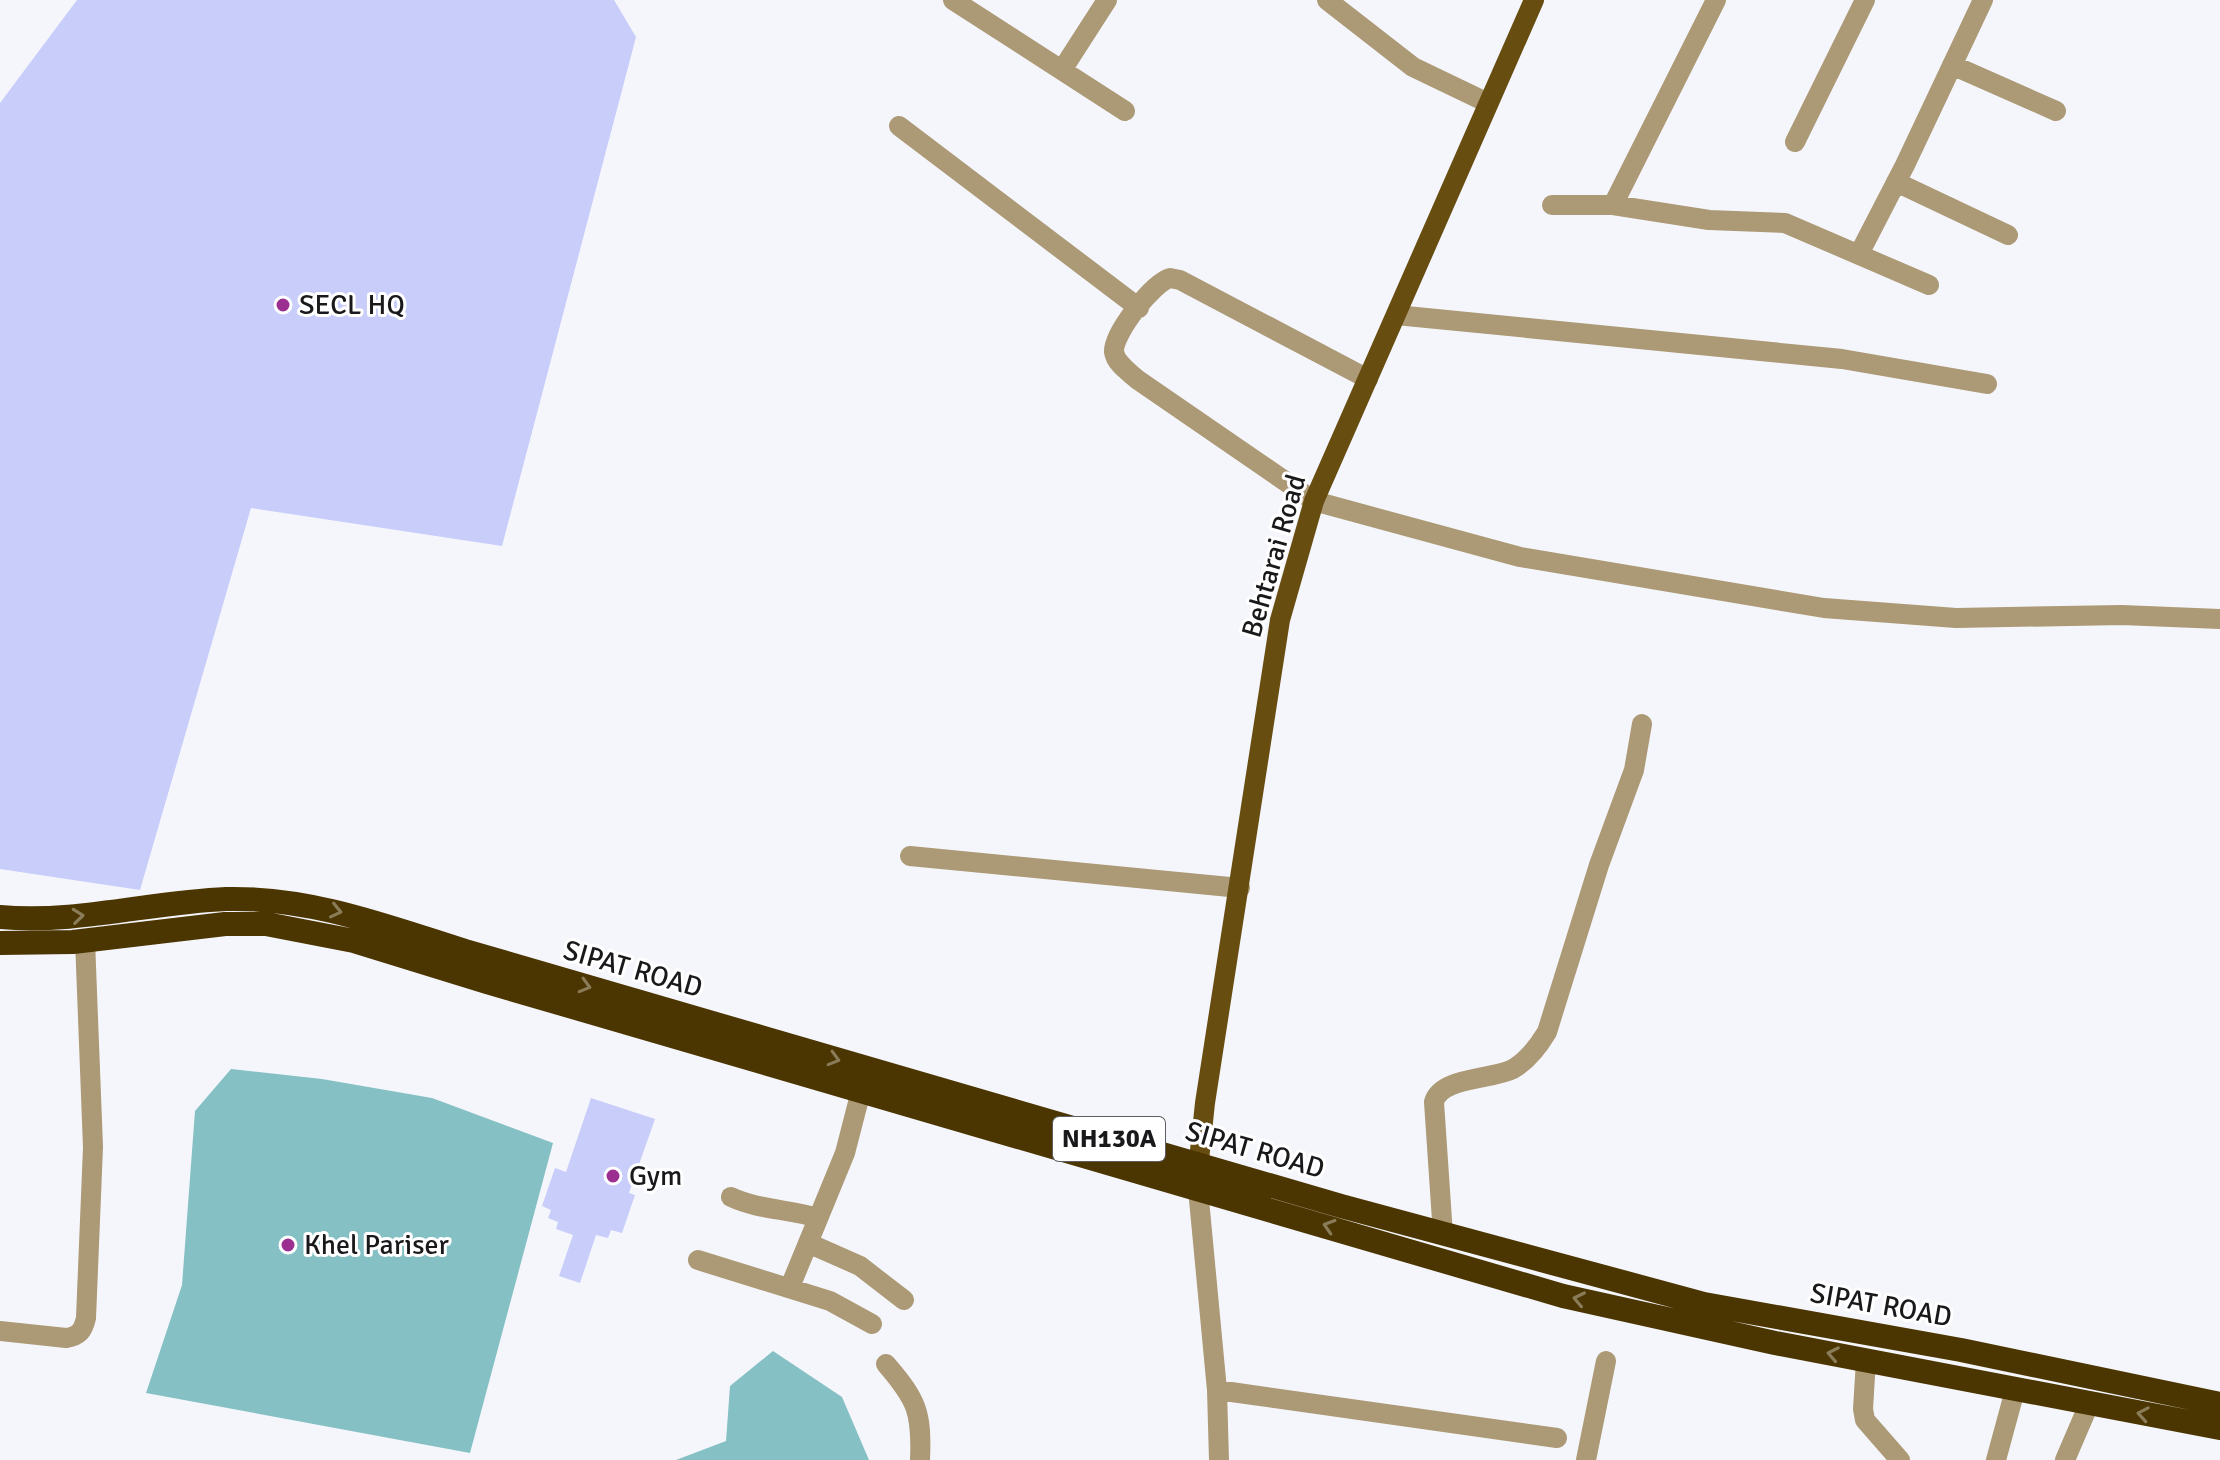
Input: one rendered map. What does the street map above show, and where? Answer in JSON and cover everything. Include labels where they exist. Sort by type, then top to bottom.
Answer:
[{"type":"highway","name":"SIPAT ROAD","points":[[0,917],[60,917],[226,899],[287,901],[344,912],[1197,1177],[1563,1296],[2015,1390],[2220,1428]]},
{"type":"highway","name":"SIPAT ROAD","points":[[0,943],[85,940],[225,924],[266,924],[307,931],[354,941],[861,1091],[1197,1177],[1443,1235],[1704,1304],[1961,1350],[2220,1404]]},
{"type":"main road","name":"Behtarai Road","points":[[1197,1177],[1280,620],[1314,501],[1534,0]]},
{"type":"street","points":[[953,0],[1125,111]]},
{"type":"street","points":[[1062,70],[1107,0]]},
{"type":"street","points":[[1327,0],[1413,67],[1488,103]]},
{"type":"street","points":[[1613,205],[1716,0]]},
{"type":"street","points":[[1795,142],[1865,0]]},
{"type":"street","points":[[1859,254],[1983,0]]},
{"type":"street","points":[[1952,65],[2056,111]]},
{"type":"street","points":[[899,126],[1139,308]]},
{"type":"street","points":[[1896,182],[2008,235]]},
{"type":"street","points":[[1552,205],[1613,205],[1709,220],[1785,223],[1929,285]]},
{"type":"street","points":[[1368,379],[1180,280],[1170,278],[1159,283],[1121,330],[1115,344],[1118,362],[1138,380],[1314,501],[1520,557],[1824,608],[1956,618],[2122,615],[2220,619]]},
{"type":"street","points":[[1396,315],[1842,359],[1987,384]]},
{"type":"street","points":[[1443,1235],[1436,1096],[1449,1086],[1513,1069],[1539,1046],[1547,1032],[1599,865],[1634,770],[1642,724]]},
{"type":"street","points":[[910,856],[1240,888]]},
{"type":"street","points":[[0,1331],[66,1338],[83,1330],[86,1318],[93,1147],[85,940]]},
{"type":"street","points":[[790,1287],[845,1153],[861,1091]]},
{"type":"street","points":[[1197,1177],[1217,1390],[1219,1460]]},
{"type":"street","points":[[731,1197],[748,1205],[800,1212],[818,1218]]},
{"type":"street","points":[[808,1243],[860,1266],[904,1300]]},
{"type":"street","points":[[698,1260],[830,1301],[872,1324]]},
{"type":"street","points":[[1866,1360],[1865,1420],[1900,1460]]},
{"type":"street","points":[[1586,1460],[1606,1361]]},
{"type":"street","points":[[886,1364],[913,1398],[919,1413],[920,1460]]},
{"type":"street","points":[[1217,1390],[1557,1438]]},
{"type":"street","points":[[1996,1460],[2015,1390]]},
{"type":"street","points":[[2065,1460],[2089,1404]]},
{"type":"water","points":[[231,1069],[322,1079],[432,1098],[553,1143],[470,1453],[146,1393],[182,1285],[195,1111]]},
{"type":"water","points":[[773,1351],[842,1397],[869,1460],[676,1460],[726,1441],[730,1386]]},
{"type":"building","name":"SECL HQ","points":[[77,0],[614,0],[636,37],[502,546],[251,508],[140,890],[0,869],[0,103]]},
{"type":"building","points":[[591,1098],[655,1119],[629,1193],[635,1195],[622,1233],[611,1230],[608,1238],[596,1235],[580,1283],[559,1276],[573,1235],[556,1229],[558,1222],[548,1218],[551,1210],[542,1206],[555,1168],[566,1172]]},
{"type":"place","name":"SECL HQ","points":[[283,305]]},
{"type":"place","name":"Gym","points":[[613,1176]]},
{"type":"place","name":"Khel Pariser","points":[[288,1245]]}]
